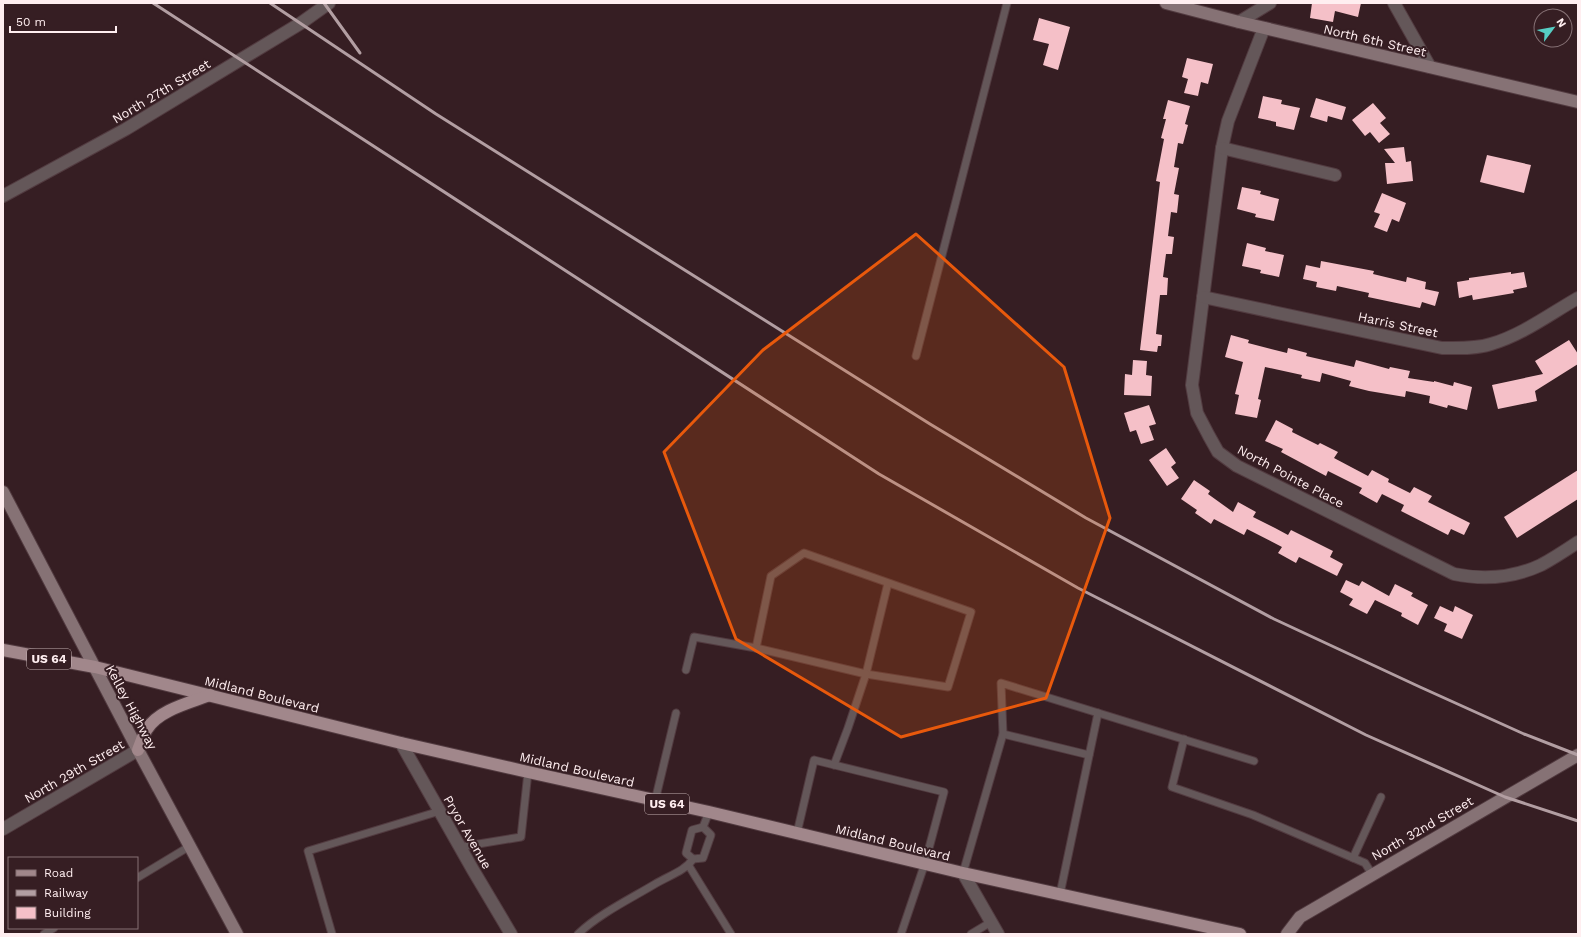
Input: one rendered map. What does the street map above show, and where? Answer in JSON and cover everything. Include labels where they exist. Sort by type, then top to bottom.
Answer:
[{"type":"main road","name":"Midland Boulevard","points":[[3,650],[95,667],[401,743],[709,812],[962,873],[1240,934]]},
{"type":"main road","points":[[138,750],[147,729],[159,717],[175,708],[210,695]]},
{"type":"street","name":"North 27th Street","points":[[3,196],[126,129],[301,23],[329,3]]},
{"type":"street","name":"North 6th Street","points":[[1166,3],[1239,22],[1578,102]]},
{"type":"street","points":[[1239,22],[1270,3]]},
{"type":"street","points":[[1394,3],[1430,67]]},
{"type":"street","name":"North Pointe Place","points":[[1264,28],[1228,121],[1222,148],[1192,385],[1196,413],[1218,452],[1237,466],[1454,574],[1472,578],[1500,577],[1520,573],[1541,565],[1578,542]]},
{"type":"street","points":[[1222,148],[1335,175]]},
{"type":"street","name":"Harris Street","points":[[1204,296],[1442,348],[1467,348],[1491,344],[1519,332],[1578,298]]},
{"type":"street","name":"Kelley Highway","points":[[3,492],[235,933]]},
{"type":"street","name":"Pryor Avenue","points":[[401,743],[511,934]]},
{"type":"street","name":"North 29th Street","points":[[3,829],[138,750]]},
{"type":"street","name":"North 32nd Street","points":[[1287,934],[1300,917],[1578,755]]},
{"type":"street","points":[[962,873],[998,934]]},
{"type":"lane","points":[[916,356],[1007,3]]},
{"type":"lane","points":[[686,670],[694,637],[756,648],[866,674],[948,687],[971,612],[804,553],[771,576],[756,648]]},
{"type":"lane","points":[[834,765],[866,674],[888,583]]},
{"type":"lane","points":[[962,873],[1003,734],[1001,683],[1254,761]]},
{"type":"lane","points":[[655,801],[676,713]]},
{"type":"lane","points":[[1060,894],[1098,713]]},
{"type":"lane","points":[[1003,734],[1089,756]]},
{"type":"lane","points":[[1184,739],[1172,786],[1253,815],[1365,863],[1372,874]]},
{"type":"lane","points":[[797,833],[814,760],[944,792],[925,863],[901,934]]},
{"type":"lane","points":[[460,847],[520,837],[528,772]]},
{"type":"lane","points":[[1353,858],[1381,797]]},
{"type":"lane","points":[[332,934],[308,851],[440,811]]},
{"type":"lane","points":[[703,827],[709,812]]},
{"type":"lane","points":[[703,827],[711,835],[704,858],[693,859],[686,853],[692,830],[703,827]]},
{"type":"lane","points":[[138,877],[190,846]]},
{"type":"lane","points":[[578,934],[591,922],[656,883],[689,866],[693,859]]},
{"type":"lane","points":[[689,866],[731,934]]},
{"type":"lane","points":[[972,934],[991,922]]},
{"type":"highlighted area","points":[[916,234],[1064,367],[1110,518],[1046,698],[901,737],[736,639],[664,452],[763,350]]},
{"type":"building","points":[[1312,3],[1361,3],[1358,17],[1335,11],[1333,22],[1310,18]]},
{"type":"building","points":[[1039,18],[1070,27],[1058,70],[1043,65],[1049,44],[1033,40]]},
{"type":"building","points":[[1187,58],[1213,64],[1208,84],[1201,82],[1198,96],[1184,93],[1188,79],[1182,77]]},
{"type":"building","points":[[1263,96],[1282,100],[1281,104],[1300,108],[1294,130],[1276,126],[1276,122],[1258,118]]},
{"type":"building","points":[[1316,98],[1346,107],[1342,120],[1328,116],[1327,122],[1310,117]]},
{"type":"building","points":[[1168,100],[1190,106],[1185,124],[1188,125],[1183,144],[1178,143],[1174,167],[1179,168],[1174,194],[1179,195],[1177,213],[1171,212],[1168,236],[1174,237],[1172,254],[1166,254],[1163,277],[1168,278],[1167,295],[1160,295],[1156,334],[1162,335],[1161,346],[1158,346],[1157,352],[1140,350],[1160,182],[1156,181],[1164,139],[1161,138],[1166,119],[1163,119]]},
{"type":"building","points":[[1373,103],[1386,118],[1380,123],[1390,134],[1379,143],[1370,132],[1365,136],[1352,120]]},
{"type":"building","points":[[1404,147],[1406,162],[1411,161],[1413,181],[1387,184],[1385,163],[1395,163],[1384,149]]},
{"type":"building","points":[[1487,155],[1531,165],[1524,193],[1480,182]]},
{"type":"building","points":[[1242,187],[1261,191],[1260,194],[1279,199],[1274,221],[1255,217],[1256,214],[1237,209]]},
{"type":"building","points":[[1382,193],[1406,203],[1399,222],[1392,219],[1387,232],[1374,227],[1380,214],[1374,212]]},
{"type":"building","points":[[1247,243],[1266,248],[1265,251],[1284,255],[1279,277],[1260,273],[1261,270],[1242,266]]},
{"type":"building","points":[[1321,261],[1374,271],[1373,274],[1406,282],[1407,277],[1426,282],[1425,289],[1439,292],[1435,306],[1422,302],[1420,308],[1368,297],[1369,293],[1337,286],[1336,291],[1316,287],[1317,282],[1303,279],[1306,265],[1320,268]]},
{"type":"building","points":[[1511,272],[1511,274],[1524,272],[1527,287],[1513,290],[1514,293],[1473,300],[1472,295],[1459,298],[1457,282],[1469,280],[1469,278]]},
{"type":"building","points":[[1231,335],[1249,340],[1248,343],[1287,353],[1288,348],[1307,353],[1306,356],[1354,367],[1356,360],[1389,369],[1390,367],[1410,371],[1408,378],[1434,381],[1453,386],[1454,382],[1472,387],[1467,410],[1448,405],[1447,408],[1429,403],[1430,396],[1406,391],[1405,397],[1349,386],[1351,381],[1322,373],[1320,382],[1301,378],[1302,375],[1265,367],[1258,399],[1261,400],[1257,418],[1235,414],[1239,395],[1235,394],[1243,362],[1225,357]]},
{"type":"building","points":[[1569,340],[1578,354],[1578,364],[1535,391],[1537,401],[1498,409],[1492,385],[1543,374],[1535,361]]},
{"type":"building","points":[[1133,360],[1147,361],[1146,375],[1152,376],[1151,396],[1124,395],[1125,374],[1132,375]]},
{"type":"building","points":[[1149,405],[1156,424],[1149,426],[1154,440],[1141,444],[1136,430],[1130,432],[1124,413]]},
{"type":"building","points":[[1276,420],[1293,429],[1292,432],[1318,445],[1320,443],[1338,452],[1334,458],[1368,476],[1372,470],[1389,479],[1388,482],[1410,493],[1414,487],[1432,496],[1428,502],[1470,523],[1464,535],[1451,529],[1448,535],[1401,511],[1404,505],[1382,494],[1377,503],[1359,493],[1362,488],[1328,471],[1326,476],[1281,452],[1283,449],[1265,441]]},
{"type":"building","points":[[1166,448],[1176,463],[1171,467],[1179,478],[1167,486],[1149,460]]},
{"type":"building","points":[[1578,470],[1578,499],[1517,538],[1504,517]]},
{"type":"building","points":[[1194,480],[1210,491],[1208,494],[1233,512],[1238,502],[1256,512],[1253,517],[1288,535],[1291,530],[1333,551],[1330,557],[1343,564],[1337,576],[1299,557],[1296,563],[1278,553],[1282,547],[1247,529],[1244,535],[1214,519],[1211,524],[1195,513],[1197,510],[1181,499]]},
{"type":"building","points":[[1346,580],[1359,586],[1362,581],[1389,596],[1395,584],[1413,593],[1411,596],[1428,605],[1418,625],[1401,616],[1402,613],[1375,600],[1367,614],[1349,605],[1353,599],[1340,592]]},
{"type":"building","points":[[1440,606],[1453,612],[1455,606],[1473,615],[1462,639],[1444,631],[1447,624],[1434,618]]},
{"type":"railway","points":[[153,3],[879,474],[1078,588],[1366,735],[1505,797],[1578,821]]},
{"type":"railway","points":[[270,3],[436,114],[930,424],[1086,518],[1274,619],[1524,734],[1578,755]]},
{"type":"railway","points":[[324,3],[360,53]]}]
